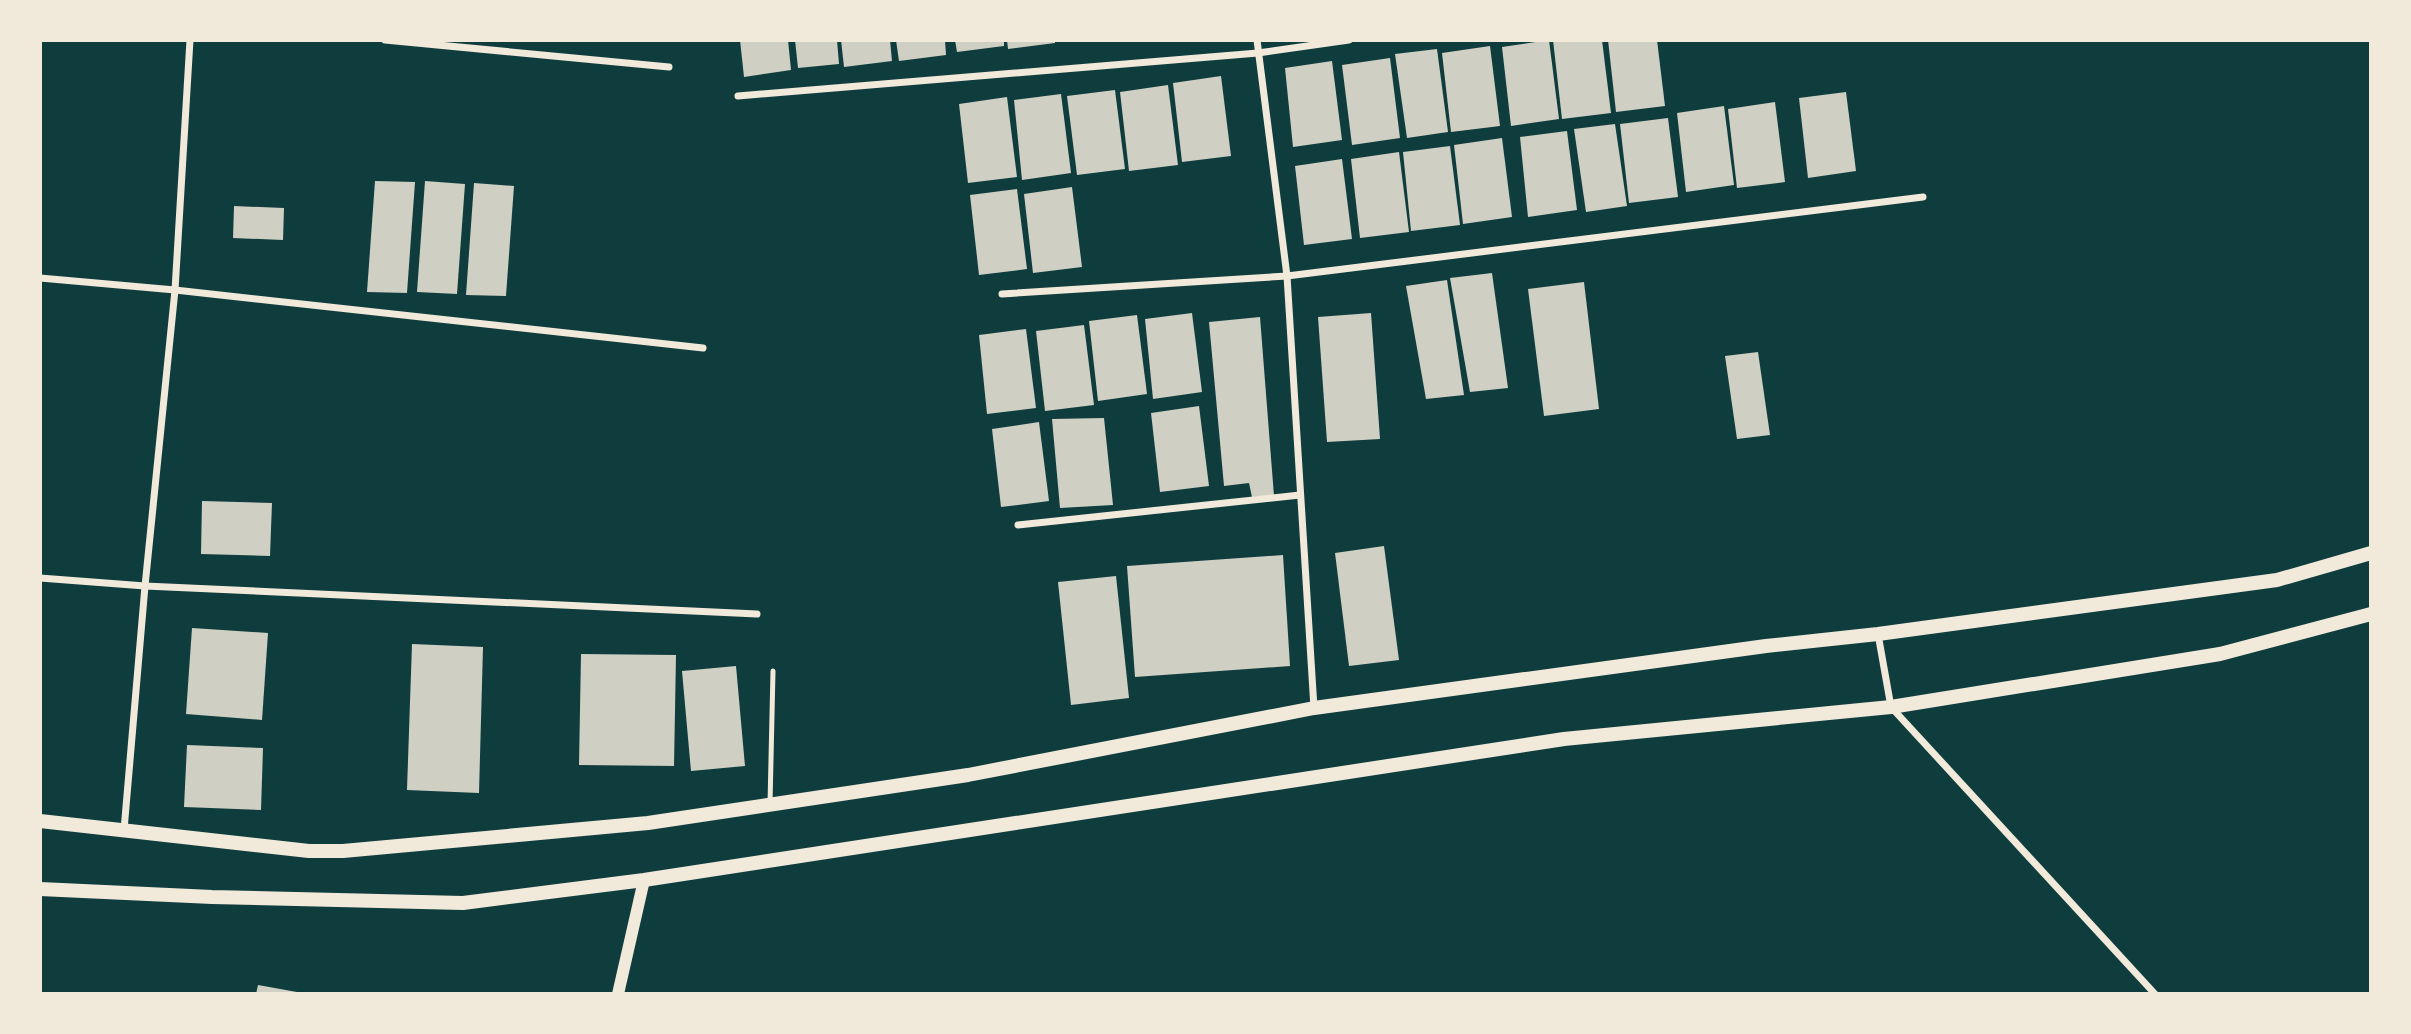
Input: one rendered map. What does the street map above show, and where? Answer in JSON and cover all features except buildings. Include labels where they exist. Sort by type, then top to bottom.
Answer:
[{"type":"main road","points":[[40,821],[309,851],[343,851],[648,823],[968,775],[1314,708],[2277,580],[2371,553]]},
{"type":"main road","points":[[40,889],[463,903],[644,880],[1564,738],[1891,707],[2220,654],[2371,614]]},
{"type":"street","points":[[124,830],[175,290],[190,40]]},
{"type":"street","points":[[384,40],[669,67]]},
{"type":"street","points":[[1257,40],[1287,275],[1314,708]]},
{"type":"street","points":[[738,96],[1258,53],[1349,40]]},
{"type":"street","points":[[1002,294],[1287,275],[1923,197]]},
{"type":"street","points":[[40,278],[175,290],[704,348]]},
{"type":"street","points":[[1018,525],[1300,495]]},
{"type":"street","points":[[40,578],[145,586],[757,614]]},
{"type":"street","points":[[1878,634],[1891,707],[2155,994]]},
{"type":"street","points":[[618,994],[644,880]]},
{"type":"lane","points":[[770,804],[772,671]]}]
